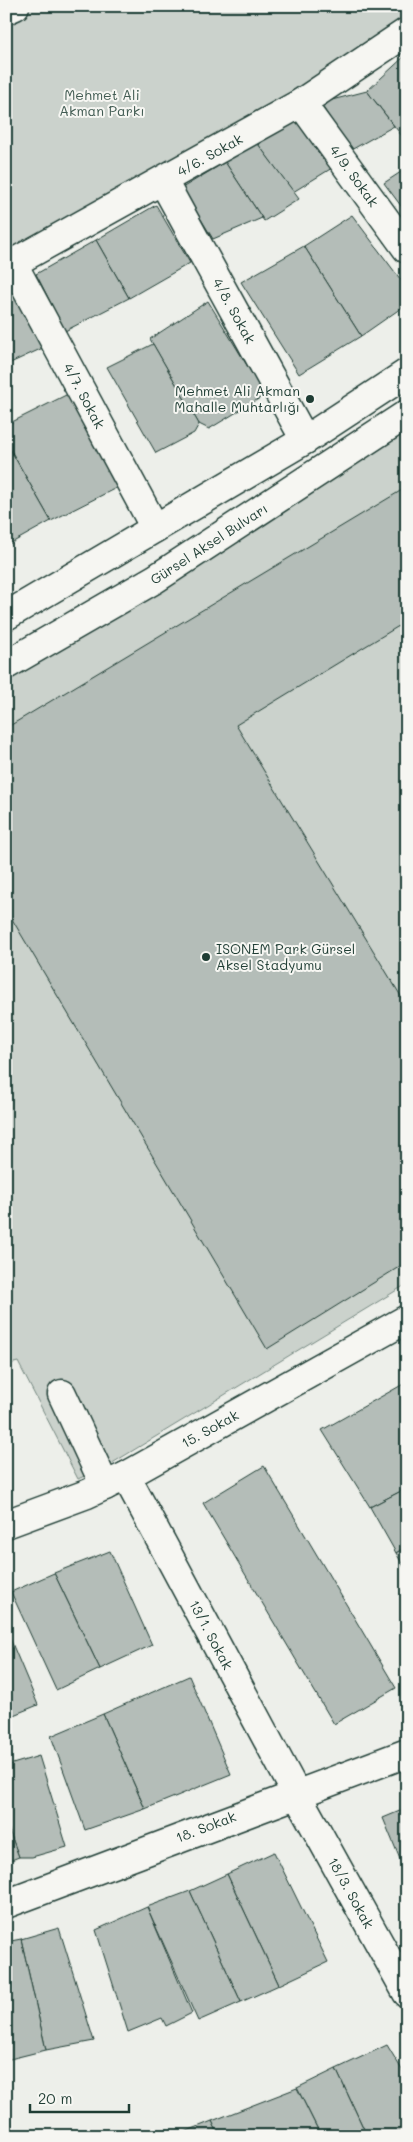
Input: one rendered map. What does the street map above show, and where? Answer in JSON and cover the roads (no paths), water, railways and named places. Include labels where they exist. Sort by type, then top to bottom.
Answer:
[{"type":"street","points":[[6,10],[15,6]]},
{"type":"street","name":"4/6. Sokak","points":[[10,265],[301,103],[407,32]]},
{"type":"street","name":"4/9. Sokak","points":[[301,103],[407,249]]},
{"type":"street","name":"4/8. Sokak","points":[[163,181],[305,440]]},
{"type":"street","name":"4/7. Sokak","points":[[10,265],[155,528]]},
{"type":"street","points":[[6,616],[305,440],[407,373]]},
{"type":"street","name":"Gürsel Aksel Bulvarı","points":[[6,665],[155,579],[407,414]]},
{"type":"street","name":"15. Sokak","points":[[6,1524],[115,1481],[407,1319]]},
{"type":"street","name":"13/1. Sokak","points":[[62,1394],[115,1481],[296,1793]]},
{"type":"street","name":"18. Sokak","points":[[6,1904],[296,1793],[407,1753]]},
{"type":"street","name":"18/3. Sokak","points":[[296,1793],[407,1993]]},
{"type":"place","name":"Mehmet Ali Akman Mahalle Muhtarlığı","points":[[310,399]]},
{"type":"place","name":"ISONEM Park Gürsel Aksel Stadyumu","points":[[206,957]]},
{"type":"park label","name":"Mehmet Ali Akman Parkı","points":[[102,104]]}]
